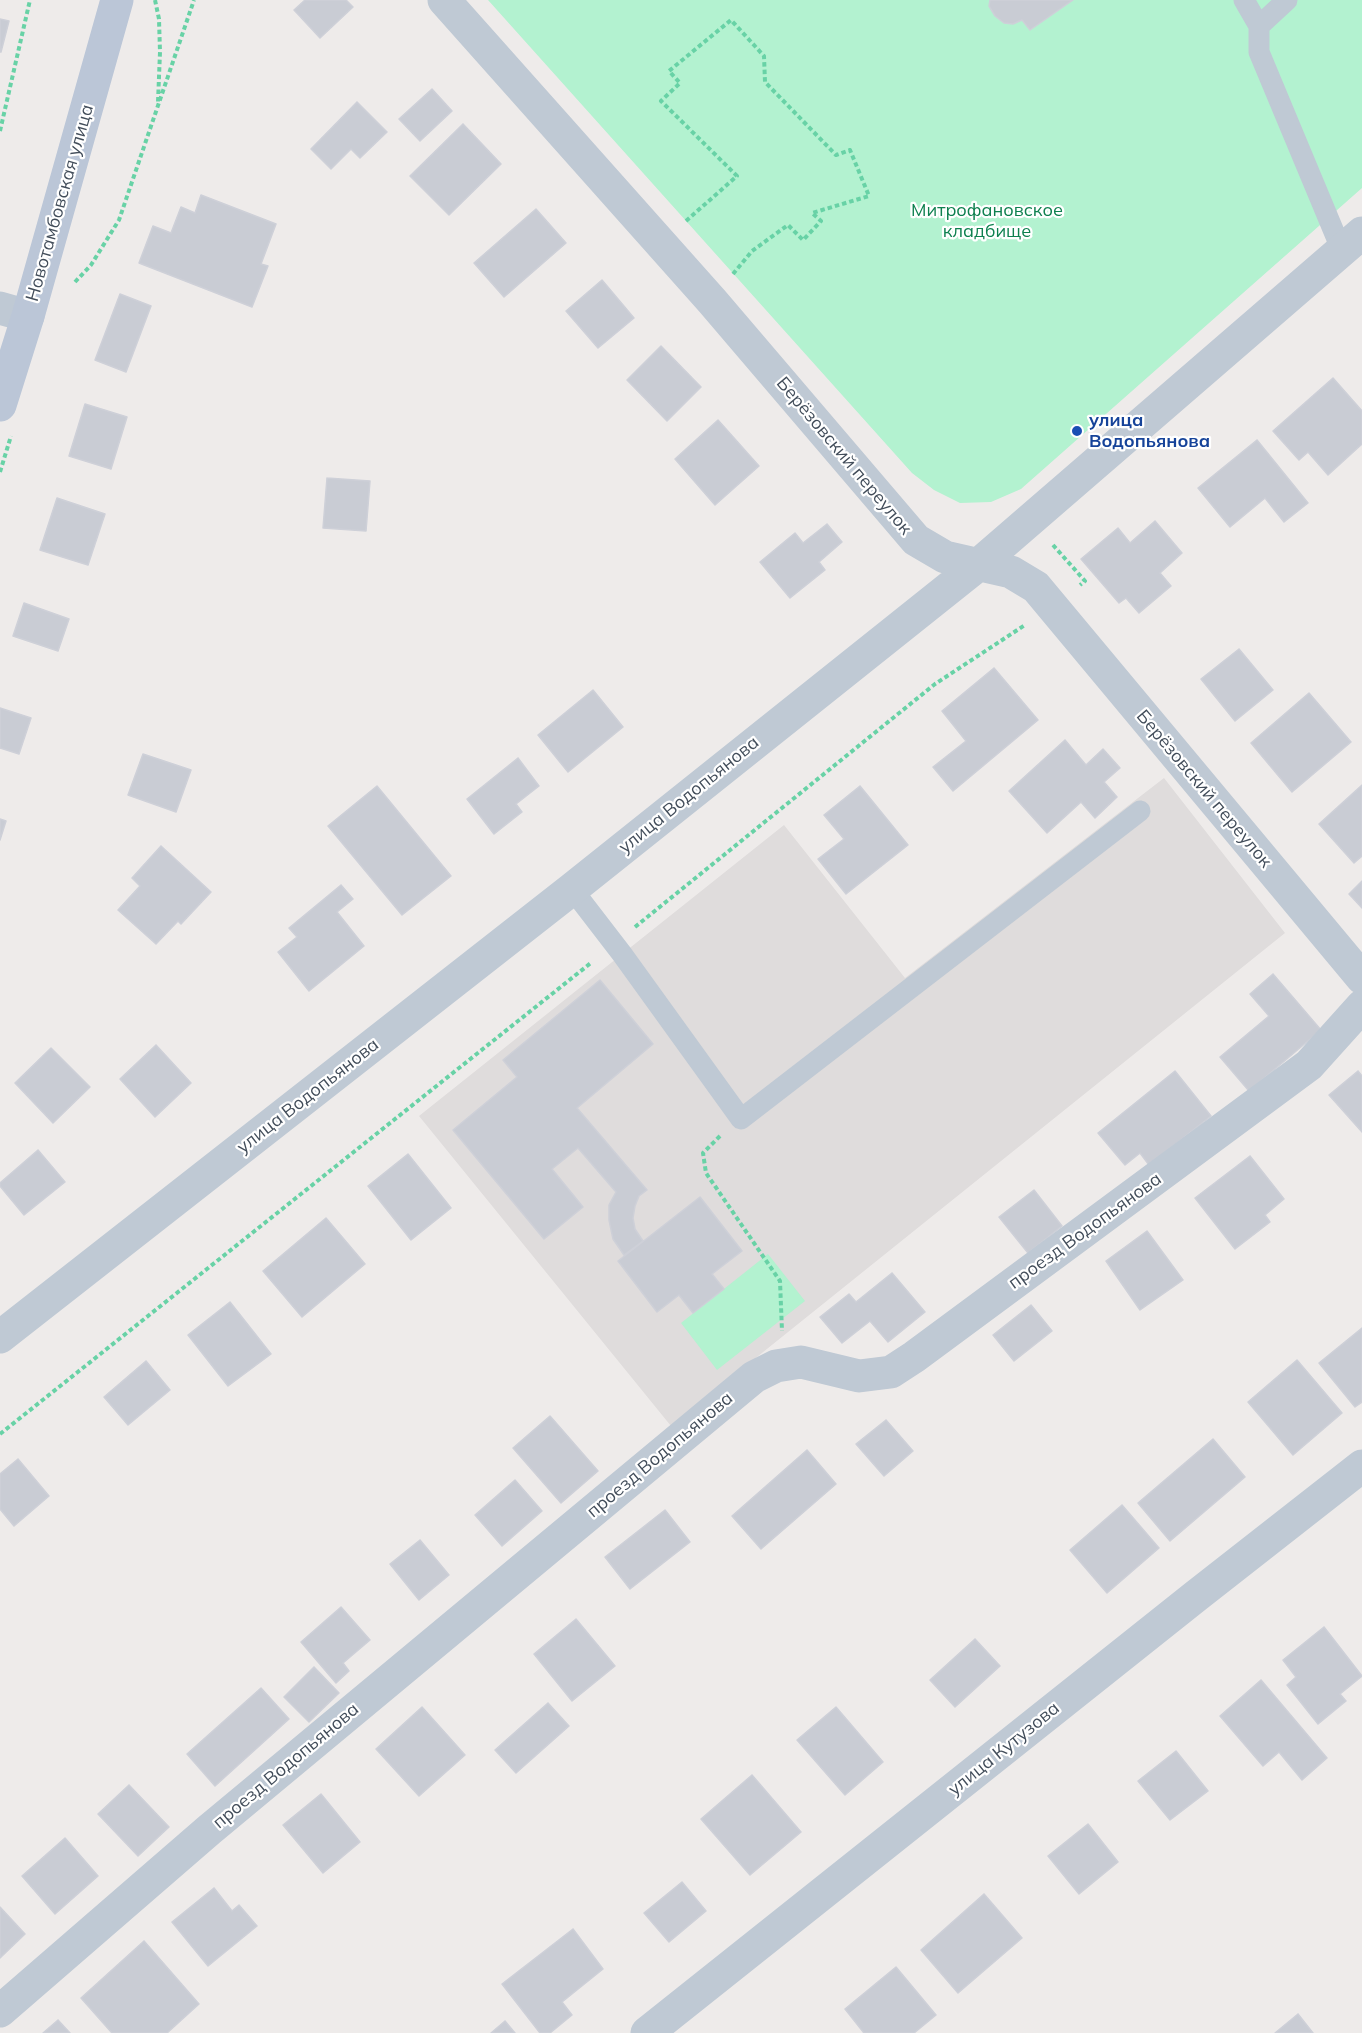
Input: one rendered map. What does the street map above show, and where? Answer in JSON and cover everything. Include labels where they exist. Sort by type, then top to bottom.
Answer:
[{"type":"main road","name":"Новотамбовская улица","points":[[7,417],[14,312],[117,0]]},
{"type":"street","name":"Берёзовский переулок","points":[[444,0],[712,301],[916,540],[945,557],[1011,572],[1036,587],[1362,978]]},
{"type":"street","name":"улица Водопьянова","points":[[0,1336],[572,889],[978,565],[1352,242]]},
{"type":"street","name":"проезд Водопьянова","points":[[0,2011],[209,1830],[754,1377],[776,1366],[801,1362],[859,1376],[891,1372],[914,1358],[1310,1065],[1362,1006]]},
{"type":"street","name":"улица Кутузова","points":[[647,2033],[1362,1466]]},
{"type":"lane","points":[[1244,0],[1259,26],[1258,52],[1352,242]]},
{"type":"lane","points":[[1259,26],[1287,0]]},
{"type":"lane","points":[[572,889],[741,1119],[1140,811]]},
{"type":"path","points":[[0,131],[30,0]]},
{"type":"path","points":[[155,0],[159,19],[160,52],[157,108]]},
{"type":"path","points":[[70,287],[91,265],[119,220],[194,0]]},
{"type":"path","points":[[661,243],[737,176],[661,101],[680,83],[669,71],[731,20],[764,56],[765,82],[836,155],[850,150],[869,196],[812,213],[821,221],[803,240],[788,225],[752,251],[712,301]]},
{"type":"path","points":[[0,472],[7,417]]},
{"type":"path","points":[[0,1434],[614,944],[935,684],[1052,607]]},
{"type":"path","points":[[741,1119],[711,1142],[703,1153],[703,1164],[706,1173],[780,1281],[783,1335],[801,1362]]},
{"type":"shaded area","points":[[1164,778],[1285,933],[671,1426],[419,1116],[784,825],[905,978]]},
{"type":"green space","name":"Митрофановское кладбище","points":[[488,0],[1362,0],[1362,188],[1021,489],[991,502],[960,503],[934,490],[912,473]]},
{"type":"green space","points":[[768,1254],[805,1301],[717,1370],[681,1323]]},
{"type":"building","points":[[305,0],[346,0],[353,7],[320,38],[294,10]]},
{"type":"building","points":[[990,0],[1073,0],[1030,30],[1022,20],[1013,24],[1004,23],[995,16],[989,6]]},
{"type":"building","points":[[0,19],[9,21],[1,52],[0,52]]},
{"type":"building","points":[[432,89],[452,111],[420,141],[399,119]]},
{"type":"building","points":[[357,102],[387,132],[360,158],[351,149],[331,169],[311,149]]},
{"type":"building","points":[[463,124],[501,164],[449,215],[410,176]]},
{"type":"building","points":[[201,195],[276,224],[261,264],[268,266],[252,307],[139,263],[153,226],[171,233],[181,207],[195,213]]},
{"type":"building","points":[[536,209],[566,243],[504,297],[474,263]]},
{"type":"building","points":[[602,280],[634,318],[598,348],[566,311]]},
{"type":"building","points":[[120,294],[151,306],[126,372],[95,360]]},
{"type":"building","points":[[661,346],[701,387],[667,421],[627,380]]},
{"type":"building","points":[[1333,378],[1362,411],[1362,444],[1328,475],[1308,452],[1299,460],[1273,431]]},
{"type":"building","points":[[85,404],[127,417],[111,469],[69,456]]},
{"type":"building","points":[[718,420],[759,466],[715,505],[675,459]]},
{"type":"building","points":[[1257,440],[1308,503],[1284,522],[1265,498],[1230,527],[1198,488]]},
{"type":"building","points":[[327,478],[370,481],[366,531],[323,528]]},
{"type":"building","points":[[57,498],[105,514],[88,565],[40,550]]},
{"type":"building","points":[[1155,521],[1182,553],[1160,573],[1171,586],[1139,613],[1126,598],[1119,603],[1081,559],[1118,528],[1130,543]]},
{"type":"building","points":[[827,524],[842,542],[819,562],[825,570],[790,598],[760,562],[795,533],[803,543]]},
{"type":"building","points":[[24,603],[69,619],[58,651],[13,636]]},
{"type":"building","points":[[1239,649],[1273,690],[1235,721],[1201,679]]},
{"type":"building","points":[[994,668],[1038,720],[953,791],[933,767],[966,741],[942,711]]},
{"type":"building","points":[[593,690],[623,727],[568,772],[538,735]]},
{"type":"building","points":[[1309,693],[1351,742],[1292,792],[1251,743]]},
{"type":"building","points":[[0,708],[31,718],[19,754],[0,748]]},
{"type":"building","points":[[1065,740],[1086,765],[1103,749],[1120,768],[1104,782],[1117,797],[1095,818],[1081,802],[1047,833],[1009,791]]},
{"type":"building","points":[[143,754],[191,770],[176,812],[128,795]]},
{"type":"building","points":[[518,758],[539,786],[516,804],[522,812],[494,834],[467,799]]},
{"type":"building","points":[[1362,785],[1362,856],[1354,863],[1319,824]]},
{"type":"building","points":[[377,786],[451,876],[402,915],[328,826]]},
{"type":"building","points":[[860,786],[908,845],[846,894],[818,859],[844,839],[824,815]]},
{"type":"building","points":[[0,819],[6,821],[0,840]]},
{"type":"building","points":[[161,846],[211,892],[181,924],[178,921],[156,944],[118,910],[140,886],[132,878]]},
{"type":"building","points":[[1362,881],[1362,908],[1349,894]]},
{"type":"building","points":[[341,885],[353,899],[337,912],[364,946],[309,991],[278,952],[297,937],[289,928]]},
{"type":"building","points":[[1273,974],[1321,1030],[1249,1091],[1220,1057],[1269,1016],[1250,994]]},
{"type":"building","points":[[600,980],[653,1044],[577,1108],[647,1190],[639,1196],[633,1218],[635,1229],[643,1241],[624,1255],[613,1239],[609,1220],[609,1205],[616,1192],[578,1148],[552,1169],[583,1207],[544,1239],[453,1130],[517,1077],[503,1060]]},
{"type":"building","points":[[156,1045],[191,1083],[155,1117],[120,1079]]},
{"type":"building","points":[[51,1048],[90,1087],[53,1123],[15,1083]]},
{"type":"building","points":[[1175,1071],[1211,1116],[1149,1165],[1140,1153],[1125,1165],[1098,1133]]},
{"type":"building","points":[[1358,1071],[1362,1076],[1362,1132],[1329,1095]]},
{"type":"building","points":[[38,1150],[65,1182],[24,1215],[0,1183]]},
{"type":"building","points":[[408,1154],[451,1208],[411,1240],[368,1186]]},
{"type":"building","points":[[1250,1156],[1284,1199],[1265,1215],[1270,1222],[1235,1249],[1195,1198]]},
{"type":"building","points":[[1034,1190],[1062,1226],[1028,1253],[999,1217]]},
{"type":"building","points":[[700,1197],[742,1251],[712,1274],[724,1289],[693,1313],[679,1295],[657,1312],[618,1261]]},
{"type":"building","points":[[326,1218],[365,1264],[302,1317],[263,1271]]},
{"type":"building","points":[[1147,1231],[1183,1280],[1140,1310],[1106,1261]]},
{"type":"building","points":[[892,1273],[925,1312],[888,1342],[870,1321],[842,1343],[820,1317],[849,1294],[856,1302]]},
{"type":"building","points":[[230,1302],[271,1354],[228,1386],[188,1335]]},
{"type":"building","points":[[1031,1305],[1052,1331],[1014,1361],[993,1335]]},
{"type":"building","points":[[1362,1328],[1362,1402],[1355,1407],[1319,1363]]},
{"type":"building","points":[[1297,1360],[1342,1413],[1293,1455],[1248,1402]]},
{"type":"building","points":[[146,1361],[170,1390],[128,1425],[104,1397]]},
{"type":"building","points":[[550,1416],[598,1471],[561,1503],[513,1448]]},
{"type":"building","points":[[886,1420],[913,1451],[884,1476],[856,1444]]},
{"type":"building","points":[[1213,1439],[1245,1477],[1170,1541],[1138,1503]]},
{"type":"building","points":[[807,1450],[836,1484],[761,1549],[732,1516]]},
{"type":"building","points":[[18,1459],[49,1496],[14,1526],[0,1509],[0,1474]]},
{"type":"building","points":[[515,1480],[542,1511],[502,1546],[475,1515]]},
{"type":"building","points":[[1122,1505],[1159,1548],[1107,1593],[1070,1550]]},
{"type":"building","points":[[665,1510],[690,1542],[630,1589],[605,1557]]},
{"type":"building","points":[[420,1540],[449,1575],[419,1600],[390,1564]]},
{"type":"building","points":[[341,1607],[370,1640],[343,1663],[349,1671],[336,1683],[301,1642]]},
{"type":"building","points":[[576,1619],[615,1666],[572,1701],[534,1654]]},
{"type":"building","points":[[1324,1627],[1362,1676],[1340,1694],[1346,1701],[1318,1724],[1287,1685],[1296,1677],[1283,1660]]},
{"type":"building","points":[[975,1639],[1000,1666],[955,1707],[930,1680]]},
{"type":"building","points":[[314,1667],[339,1693],[309,1722],[284,1697]]},
{"type":"building","points":[[1261,1680],[1327,1758],[1302,1780],[1279,1752],[1263,1766],[1220,1716]]},
{"type":"building","points":[[261,1688],[289,1719],[215,1786],[187,1754]]},
{"type":"building","points":[[548,1703],[569,1726],[516,1773],[495,1750]]},
{"type":"building","points":[[422,1707],[465,1755],[419,1796],[376,1749]]},
{"type":"building","points":[[836,1707],[883,1762],[845,1795],[797,1740]]},
{"type":"building","points":[[1176,1751],[1208,1791],[1170,1820],[1138,1781]]},
{"type":"building","points":[[752,1775],[801,1832],[750,1875],[701,1819]]},
{"type":"building","points":[[129,1785],[169,1827],[138,1856],[98,1814]]},
{"type":"building","points":[[321,1794],[360,1842],[323,1873],[283,1825]]},
{"type":"building","points":[[1088,1824],[1118,1862],[1079,1894],[1048,1856]]},
{"type":"building","points":[[65,1838],[98,1876],[55,1914],[22,1876]]},
{"type":"building","points":[[682,1882],[706,1911],[669,1942],[644,1913]]},
{"type":"building","points":[[214,1888],[232,1911],[239,1905],[257,1926],[208,1966],[172,1922]]},
{"type":"building","points":[[984,1894],[1022,1938],[958,1993],[921,1950]]},
{"type":"building","points":[[0,1907],[25,1934],[0,1958]]},
{"type":"building","points":[[573,1929],[603,1969],[562,2002],[572,2015],[550,2033],[540,2033],[502,1984]]},
{"type":"building","points":[[144,1941],[199,2004],[167,2033],[112,2033],[81,1998]]},
{"type":"building","points":[[896,1967],[936,2015],[914,2033],[864,2033],[845,2009]]},
{"type":"building","points":[[1298,2014],[1313,2033],[1275,2033]]},
{"type":"building","points":[[58,2020],[70,2033],[43,2033]]},
{"type":"building","points":[[505,2021],[515,2033],[491,2033]]},
{"type":"place","name":"улица Водопьянова","points":[[1077,431]]}]
